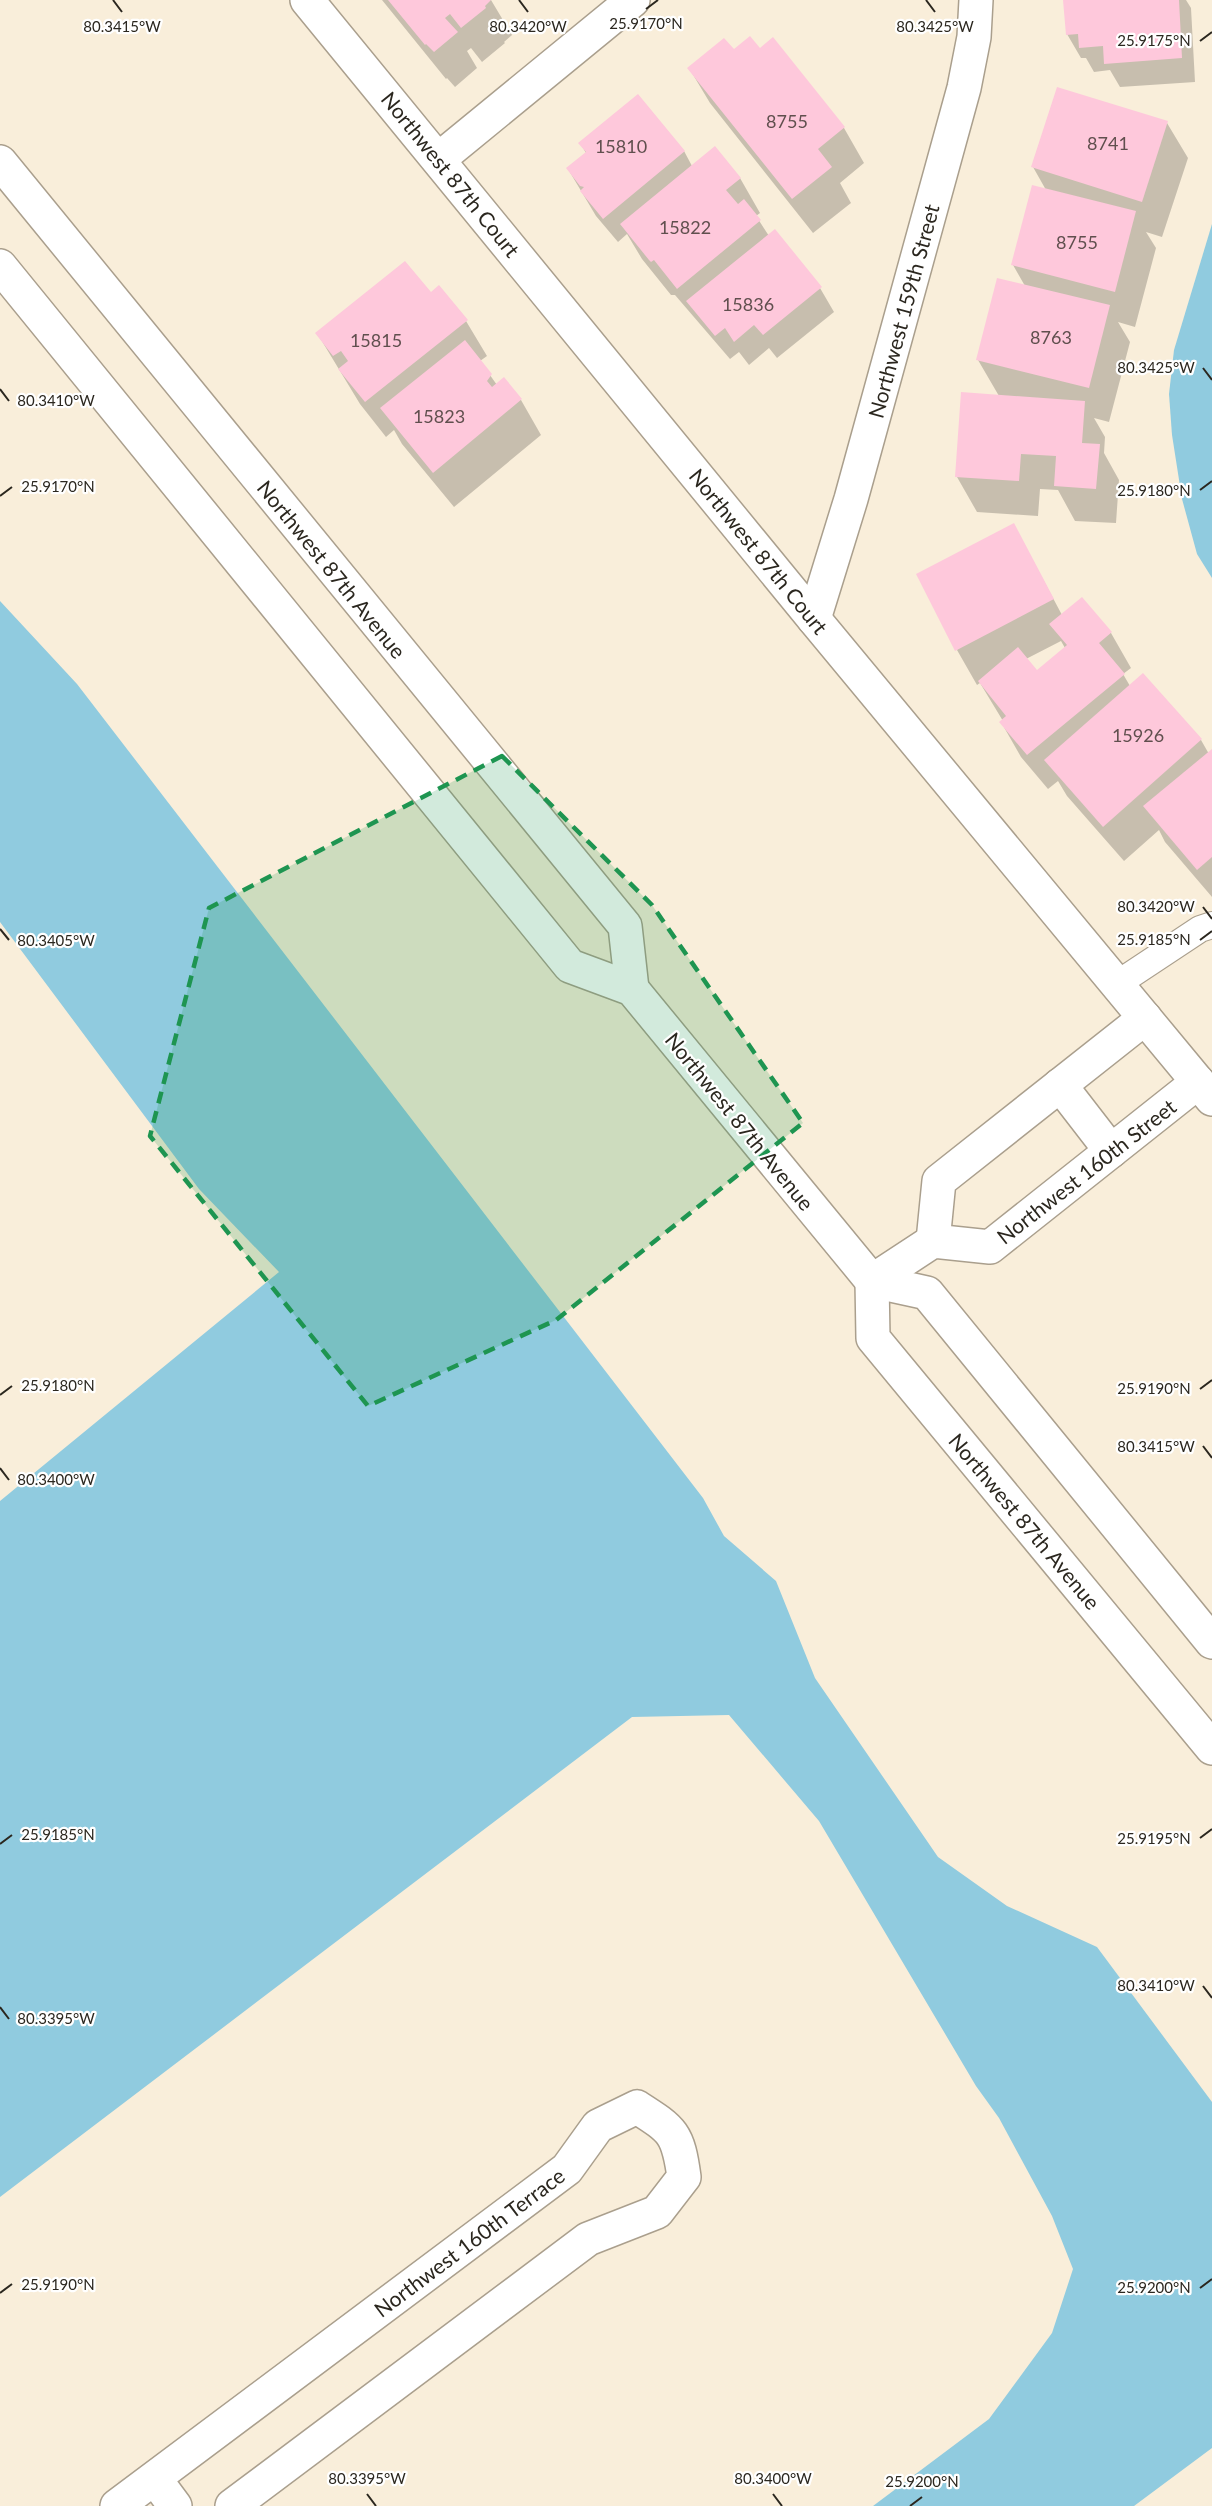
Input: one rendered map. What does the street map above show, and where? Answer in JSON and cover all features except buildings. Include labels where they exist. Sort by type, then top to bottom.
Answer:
[{"type":"street","name":"Northwest 87th Court","points":[[307,0],[814,619],[1205,1091]]},
{"type":"street","points":[[439,159],[633,0]]},
{"type":"street","name":"Northwest 159th Street","points":[[814,619],[851,499],[964,88],[974,37],[976,0]]},
{"type":"street","name":"Northwest 87th Avenue","points":[[0,162],[625,926],[632,989],[872,1281],[873,1338],[1212,1748]]},
{"type":"street","points":[[0,266],[570,966],[632,989]]},
{"type":"street","points":[[872,1281],[933,1240],[939,1181],[1145,1018]]},
{"type":"street","points":[[1060,1085],[1111,1151]]},
{"type":"street","name":"Northwest 160th Street","points":[[933,1240],[990,1247],[1111,1151],[1205,1091]]},
{"type":"street","points":[[872,1281],[927,1293],[1212,1642]]},
{"type":"street","name":"Northwest 160th Terrace","points":[[117,2506],[567,2169],[598,2126],[637,2107],[668,2126],[681,2151],[684,2177],[657,2212],[588,2239],[232,2506]]},
{"type":"street","points":[[155,2479],[175,2506]]},
{"type":"lane","points":[[1117,984],[1200,929],[1212,925]]},
{"type":"highlighted area","points":[[502,756],[652,905],[803,1123],[556,1320],[368,1406],[150,1136],[209,908]]},
{"type":"water","points":[[1212,224],[1212,578],[1197,554],[1182,499],[1172,435],[1169,394],[1174,350]]},
{"type":"water","points":[[0,601],[77,684],[703,1498],[724,1536],[776,1581],[815,1678],[938,1857],[1007,1906],[1097,1947],[1212,2102],[1212,2448],[1134,2506],[873,2506],[989,2419],[1052,2333],[1073,2269],[1052,2216],[999,2118],[976,2086],[819,1821],[729,1715],[632,1717],[0,2197],[0,1501],[279,1272],[199,1189],[0,922]]}]
